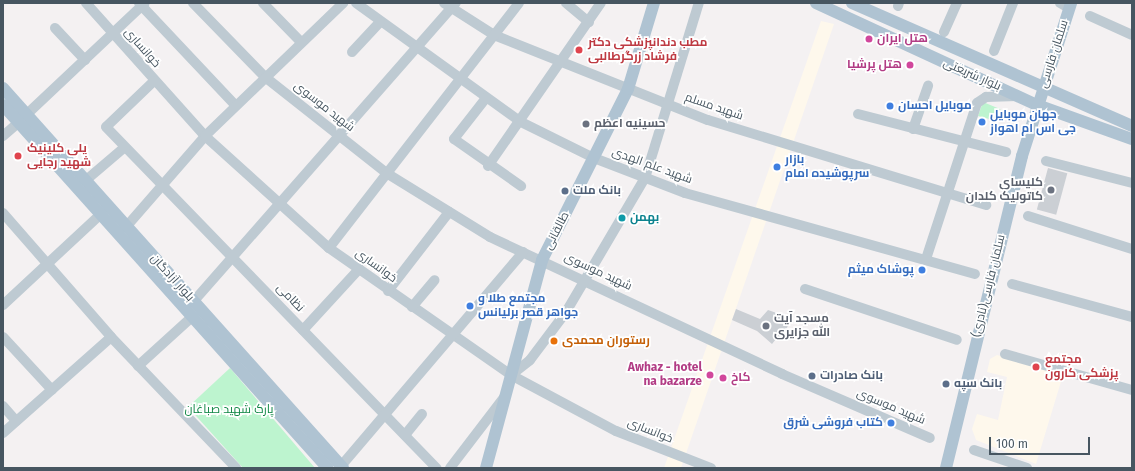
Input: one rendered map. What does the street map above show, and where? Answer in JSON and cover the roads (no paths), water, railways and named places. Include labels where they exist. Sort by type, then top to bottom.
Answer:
[{"type":"main road","name":"طالقانی","points":[[486,468],[542,260],[628,89],[654,3]]},
{"type":"main road","name":"بلوار شریعتی","points":[[816,3],[834,7],[1037,105],[1132,139]]},
{"type":"main road","name":"بلوار شریعتی","points":[[852,3],[1132,126]]},
{"type":"main road","name":"سلمان فارسی","points":[[1037,105],[1067,4]]},
{"type":"main road","name":"بلوار آزادگان","points":[[3,88],[22,119],[100,215],[193,316],[328,468]]},
{"type":"main road","name":"بلوار آزادگان","points":[[3,105],[22,119],[85,181],[342,467]]},
{"type":"main road","name":"سلمان فارسی(نادری)","points":[[946,468],[1037,105]]},
{"type":"street","name":"خوانساری","points":[[86,3],[154,81],[205,136],[278,205],[329,248],[511,375],[616,431],[711,468]]},
{"type":"street","name":"شهید موسوی","points":[[193,3],[265,77],[388,174],[449,212],[523,252],[649,309],[782,374],[930,438]]},
{"type":"street","points":[[263,3],[301,42]]},
{"type":"street","points":[[126,227],[205,136],[342,3]]},
{"type":"street","name":"شهید علم الهدی","points":[[356,3],[416,49],[521,122],[594,158],[685,193],[975,274]]},
{"type":"street","points":[[329,248],[388,174],[519,3]]},
{"type":"street","points":[[566,3],[589,22]]},
{"type":"street","points":[[488,166],[562,63],[601,3]]},
{"type":"street","points":[[511,375],[530,360],[586,280],[646,178],[699,3]]},
{"type":"street","points":[[944,32],[957,3]]},
{"type":"street","points":[[994,51],[1013,3]]},
{"type":"street","points":[[3,136],[113,34],[142,4],[236,106]]},
{"type":"street","points":[[193,302],[416,49],[451,5]]},
{"type":"street","name":"شهید مسلم","points":[[451,5],[494,35],[668,104],[986,205]]},
{"type":"street","points":[[1090,16],[1132,35]]},
{"type":"street","points":[[352,52],[380,22]]},
{"type":"street","points":[[55,28],[85,60]]},
{"type":"street","name":"نظامی","points":[[154,81],[106,127],[437,468]]},
{"type":"street","points":[[913,129],[928,86]]},
{"type":"street","points":[[926,260],[963,143],[981,99],[1019,96]]},
{"type":"street","points":[[486,98],[454,139],[488,166],[521,186]]},
{"type":"street","points":[[858,114],[963,143],[1006,152]]},
{"type":"street","points":[[85,181],[124,147]]},
{"type":"street","points":[[1046,161],[1132,183]]},
{"type":"street","points":[[388,290],[449,212]]},
{"type":"street","points":[[3,213],[111,337],[236,468]]},
{"type":"street","points":[[3,305],[100,215]]},
{"type":"street","points":[[1028,216],[1132,249]]},
{"type":"street","points":[[342,467],[384,414],[523,252]]},
{"type":"street","points":[[303,330],[358,269]]},
{"type":"street","points":[[412,307],[435,280]]},
{"type":"street","points":[[1012,284],[1132,317]]},
{"type":"street","points":[[805,289],[956,340]]},
{"type":"street","points":[[138,366],[193,316]]},
{"type":"street","points":[[3,337],[52,390]]},
{"type":"street","points":[[3,433],[111,337]]},
{"type":"street","points":[[1005,354],[1132,390]]},
{"type":"street","points":[[450,468],[506,394]]},
{"type":"street","points":[[3,406],[16,421]]},
{"type":"street","points":[[405,435],[422,414]]},
{"type":"street","points":[[974,450],[1027,468]]},
{"type":"place","name":"هتل ایران","points":[[869,39]]},
{"type":"place","name":"مطب دندانپزشکی دکتر فرشاد زرگرطالبی","points":[[579,50]]},
{"type":"place","name":"هتل پرشیا","points":[[910,65]]},
{"type":"place","name":"موبایل احسان","points":[[890,106]]},
{"type":"place","name":"جهان موبایل جی اس ام اهواز","points":[[982,122]]},
{"type":"place","name":"حسینیه اعظم","points":[[586,124]]},
{"type":"place","name":"پلی کلینیک شهید رجایی","points":[[18,156]]},
{"type":"place","name":"بازار سرپوشیده امام","points":[[777,167]]},
{"type":"place","name":"کلیسای کاتولیک کلدان","points":[[1051,190]]},
{"type":"place","name":"بانک ملت","points":[[565,191]]},
{"type":"place","name":"بهمن","points":[[622,218]]},
{"type":"place","name":"پوشاک میثم","points":[[922,270]]},
{"type":"place","name":"مجتمع طلا و جواهر قصر برليانس","points":[[470,306]]},
{"type":"place","name":"مسجد آیت الله جزایری","points":[[766,326]]},
{"type":"place","name":"رستوران محمدی","points":[[554,341]]},
{"type":"place","name":"مجتمع پزشکی کارون","points":[[1036,367]]},
{"type":"place","name":"Awhaz - hotel na bazarze","points":[[710,375]]},
{"type":"place","name":"بانک صادرات","points":[[812,376]]},
{"type":"place","name":"کاخ","points":[[723,378]]},
{"type":"place","name":"بانک سپه","points":[[946,384]]},
{"type":"place","name":"کتاب فروشی شرق","points":[[891,423]]},
{"type":"park label","name":"پارک شهید صباغان","points":[[229,410]]}]
